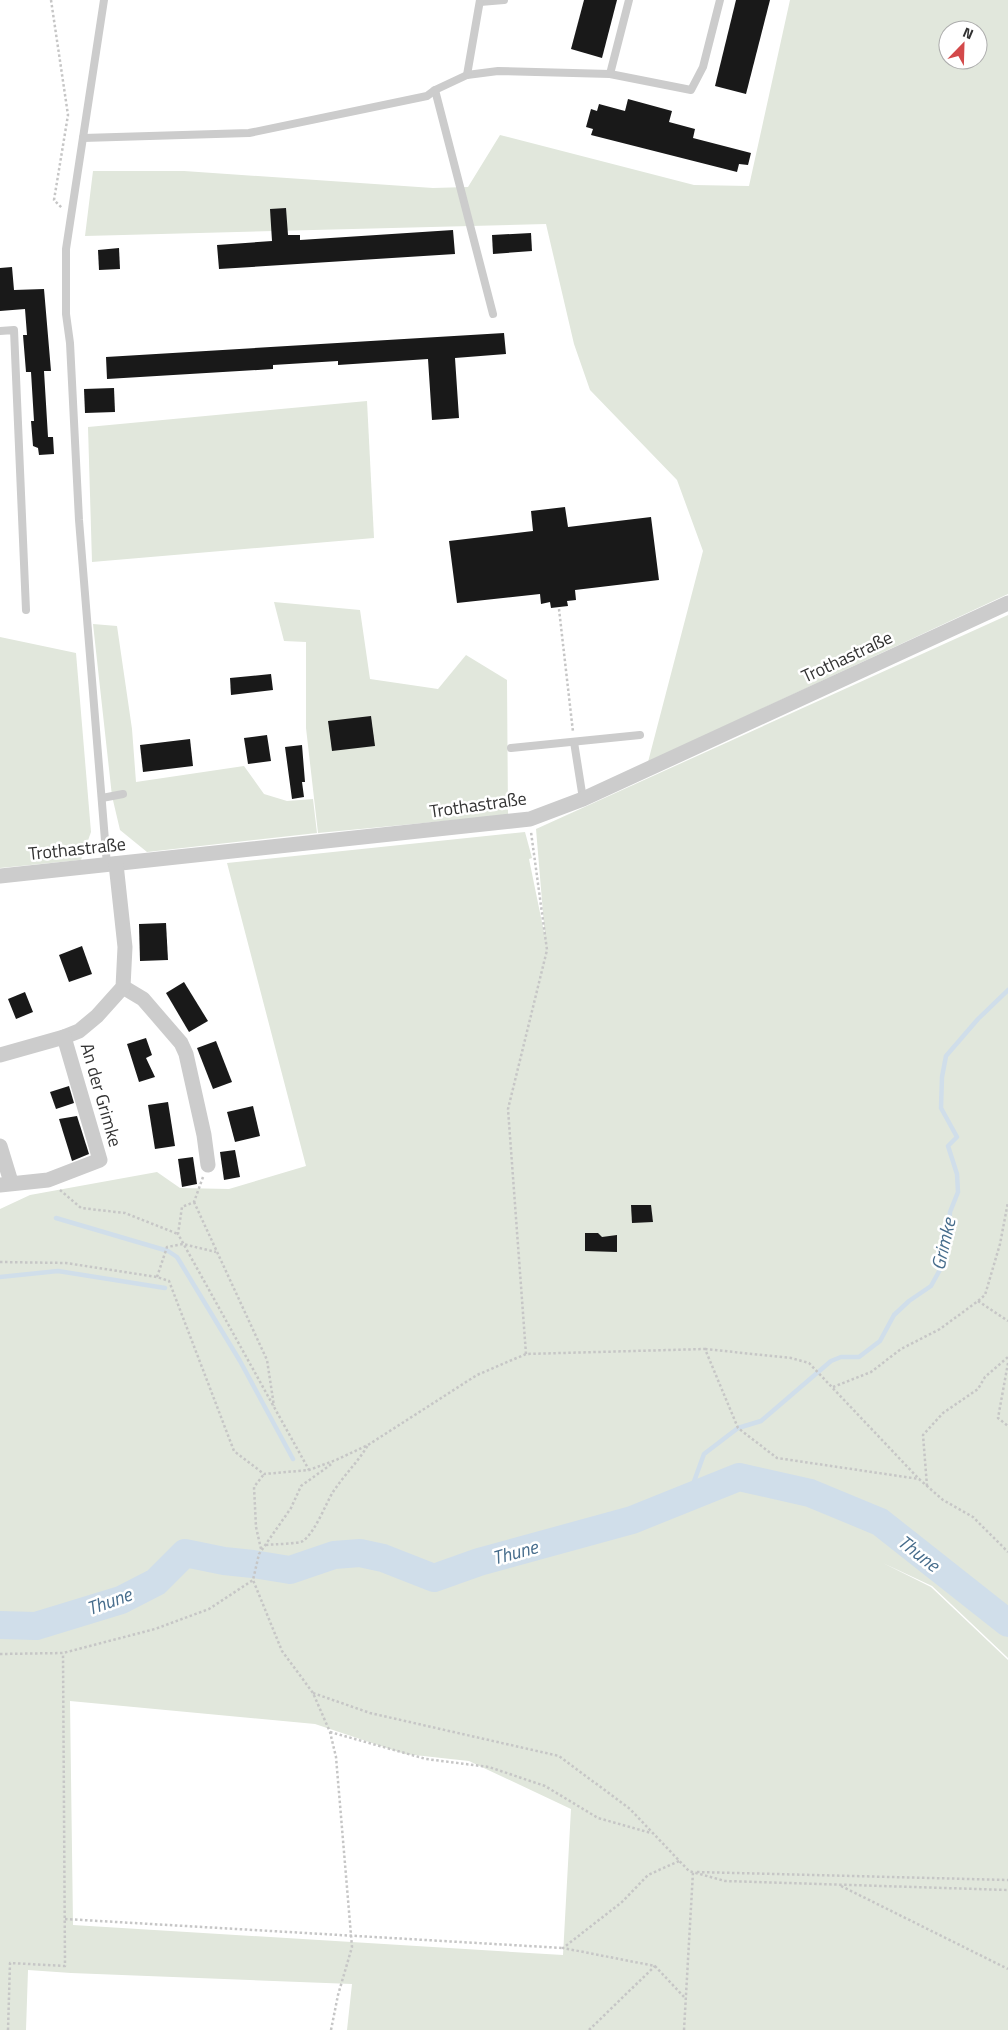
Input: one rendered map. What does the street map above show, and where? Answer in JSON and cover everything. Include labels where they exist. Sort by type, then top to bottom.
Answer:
[{"type":"street","name":"Trothastraße","points":[[0,876],[530,819],[583,799],[1008,603]]},
{"type":"street","points":[[111,865],[125,947],[123,987],[144,999],[182,1043],[204,1135],[208,1165]]},
{"type":"street","name":"An der Grimke","points":[[0,1055],[80,1031],[97,1016],[123,987]]},
{"type":"street","name":"An der Grimke","points":[[0,1146],[6,1183],[48,1180],[100,1160],[64,1037]]},
{"type":"lane","points":[[104,0],[66,249],[66,314],[70,343],[79,520],[102,798],[111,865]]},
{"type":"lane","points":[[467,75],[480,1],[504,0]]},
{"type":"lane","points":[[610,74],[629,0]]},
{"type":"lane","points":[[83,138],[249,133],[427,96],[435,90],[467,75],[498,71],[610,74],[691,90],[703,67],[720,0]]},
{"type":"lane","points":[[435,90],[493,314]]},
{"type":"lane","points":[[0,331],[14,330],[26,610]]},
{"type":"lane","points":[[511,748],[640,735]]},
{"type":"lane","points":[[574,742],[583,799]]},
{"type":"lane","points":[[102,798],[123,794]]},
{"type":"path","points":[[51,0],[68,116],[54,200],[61,208],[71,214]]},
{"type":"path","points":[[560,609],[574,742]]},
{"type":"path","points":[[526,1354],[508,1109],[547,950],[530,819]]},
{"type":"path","points":[[208,1165],[194,1202],[267,1360],[275,1407]]},
{"type":"path","points":[[48,1180],[81,1208],[125,1213],[178,1234],[309,1470]]},
{"type":"path","points":[[178,1234],[182,1207],[194,1202]]},
{"type":"path","points":[[833,1387],[871,1372],[901,1349],[940,1329],[978,1302],[984,1295],[1000,1244],[1008,1202]]},
{"type":"path","points":[[157,1277],[167,1247],[184,1244],[216,1252]]},
{"type":"path","points":[[0,1262],[66,1263],[157,1277],[169,1282],[234,1451],[264,1474],[309,1470],[336,1460],[368,1445],[477,1375],[526,1354],[666,1351],[705,1348],[791,1358],[809,1363],[919,1479],[943,1500],[973,1517],[1008,1552]]},
{"type":"path","points":[[978,1302],[1008,1321]]},
{"type":"path","points":[[705,1348],[738,1428],[777,1458],[919,1479]]},
{"type":"path","points":[[927,1486],[923,1435],[943,1413],[978,1390],[985,1377],[1008,1357]]},
{"type":"path","points":[[1008,1363],[998,1418],[1008,1426]]},
{"type":"path","points":[[264,1545],[285,1542],[295,1544],[304,1541],[315,1526],[334,1490],[357,1463],[368,1445]]},
{"type":"path","points":[[331,2030],[338,1995],[352,1947],[336,1757],[330,1732],[313,1694],[282,1651],[253,1580],[253,1573],[261,1550],[291,1508],[301,1486],[336,1460]]},
{"type":"path","points":[[261,1550],[256,1527],[254,1487],[264,1474]]},
{"type":"path","points":[[0,1654],[63,1653],[155,1629],[209,1609],[253,1580]]},
{"type":"path","points":[[8,2030],[10,1963],[65,1966],[63,1653]]},
{"type":"path","points":[[313,1694],[370,1713],[417,1722],[559,1756],[630,1809],[689,1871],[725,1882],[1008,1890]]},
{"type":"path","points":[[330,1732],[426,1759],[489,1767],[545,1786],[598,1818],[653,1833]]},
{"type":"path","points":[[563,1948],[622,1902],[648,1874],[679,1861]]},
{"type":"path","points":[[693,1872],[1008,1880]]},
{"type":"path","points":[[684,2030],[693,1872]]},
{"type":"path","points":[[840,1885],[1008,1968]]},
{"type":"path","points":[[65,1919],[563,1948],[655,1966],[685,1998]]},
{"type":"path","points":[[589,2030],[655,1966]]},
{"type":"shaded area","points":[[790,0],[1008,0],[1008,594],[648,762],[703,551],[677,480],[590,390],[574,344],[546,224],[85,236],[93,171],[184,171],[433,188],[468,187],[500,135],[694,185],[749,186]]},
{"type":"shaded area","points":[[367,401],[374,538],[92,562],[88,427]]},
{"type":"shaded area","points":[[274,602],[360,610],[370,679],[438,689],[466,655],[507,680],[508,815],[318,833],[306,728],[306,642],[284,641]]},
{"type":"shaded area","points":[[1008,615],[1008,1658],[932,1586],[883,1563],[931,1587],[1008,1660],[1008,2030],[347,2030],[352,1984],[28,1970],[26,2030],[0,2030],[0,1209],[30,1195],[157,1172],[180,1188],[229,1189],[306,1166],[227,863],[525,832],[532,858],[529,859],[545,937],[536,829]],"holes":[[[70,1701],[315,1724],[405,1754],[469,1761],[571,1809],[563,1955],[73,1925]]]},
{"type":"shaded area","points":[[93,624],[117,626],[132,729],[136,782],[244,766],[264,794],[287,801],[313,799],[317,833],[147,852],[120,830],[112,796]]},
{"type":"shaded area","points":[[0,637],[76,653],[91,832],[81,860],[0,868]]},
{"type":"building","points":[[584,0],[617,0],[602,58],[571,49]]},
{"type":"building","points":[[736,0],[770,0],[746,94],[715,86]]},
{"type":"building","points":[[628,99],[672,111],[669,122],[695,129],[693,138],[751,153],[748,165],[739,164],[737,172],[591,135],[593,129],[586,127],[591,109],[597,111],[599,104],[625,111]]},
{"type":"building","points":[[286,208],[288,235],[300,235],[300,240],[453,230],[455,254],[219,269],[217,245],[272,241],[270,209]]},
{"type":"building","points":[[531,233],[532,251],[493,254],[492,235]]},
{"type":"building","points":[[119,248],[120,269],[99,270],[98,250]]},
{"type":"building","points":[[12,267],[14,290],[44,289],[51,371],[44,371],[48,437],[53,437],[54,454],[39,455],[38,448],[33,446],[31,421],[34,421],[31,372],[26,372],[23,335],[27,335],[25,309],[0,311],[0,268]]},
{"type":"building","points":[[504,333],[506,354],[455,358],[459,418],[432,420],[428,359],[338,365],[338,361],[273,365],[273,369],[107,379],[106,357]]},
{"type":"building","points":[[114,388],[115,412],[85,413],[84,389]]},
{"type":"building","points":[[565,507],[568,527],[651,517],[659,580],[575,590],[576,600],[567,601],[568,606],[551,608],[550,602],[541,604],[540,594],[457,603],[449,541],[533,531],[531,511]]},
{"type":"building","points":[[271,674],[273,690],[231,695],[230,678]]},
{"type":"building","points":[[371,716],[375,746],[332,751],[328,721]]},
{"type":"building","points":[[267,735],[271,761],[248,764],[244,738]]},
{"type":"building","points":[[190,739],[193,766],[143,772],[140,745]]},
{"type":"building","points":[[302,745],[305,782],[302,782],[304,797],[292,799],[285,747]]},
{"type":"building","points":[[166,923],[168,960],[140,961],[139,924]]},
{"type":"building","points":[[82,946],[92,974],[69,982],[59,955]]},
{"type":"building","points":[[184,982],[208,1021],[189,1032],[166,993]]},
{"type":"building","points":[[25,992],[33,1012],[16,1019],[8,999]]},
{"type":"building","points":[[146,1038],[152,1055],[146,1058],[155,1077],[139,1082],[127,1044]]},
{"type":"building","points":[[216,1041],[232,1082],[213,1089],[197,1048]]},
{"type":"building","points":[[69,1086],[74,1103],[56,1109],[50,1092]]},
{"type":"building","points":[[168,1102],[175,1146],[155,1149],[148,1105]]},
{"type":"building","points":[[253,1106],[260,1136],[235,1142],[227,1112]]},
{"type":"building","points":[[77,1116],[89,1154],[72,1161],[59,1119]]},
{"type":"building","points":[[235,1150],[240,1177],[224,1180],[220,1152]]},
{"type":"building","points":[[193,1157],[197,1184],[182,1187],[178,1159]]},
{"type":"building","points":[[631,1205],[651,1205],[653,1222],[632,1223]]},
{"type":"building","points":[[585,1233],[598,1233],[602,1237],[617,1235],[617,1252],[585,1251]]},
{"type":"waterway","name":"Grimke","points":[[688,1498],[704,1454],[738,1428],[761,1421],[831,1361],[841,1357],[859,1357],[880,1341],[894,1315],[909,1301],[931,1286],[942,1266],[948,1239],[950,1212],[958,1192],[957,1174],[948,1146],[957,1137],[941,1108],[942,1077],[946,1056],[978,1019],[1008,990]]},
{"type":"waterway","points":[[56,1218],[168,1251],[177,1257],[240,1361],[293,1459]]},
{"type":"waterway","points":[[0,1277],[58,1271],[165,1288]]},
{"type":"waterway","name":"Thune","points":[[0,1625],[36,1626],[121,1600],[156,1582],[185,1553],[224,1561],[290,1570],[334,1555],[360,1553],[383,1558],[434,1578],[479,1562],[632,1520],[739,1477],[810,1493],[880,1522],[1008,1623]]}]
